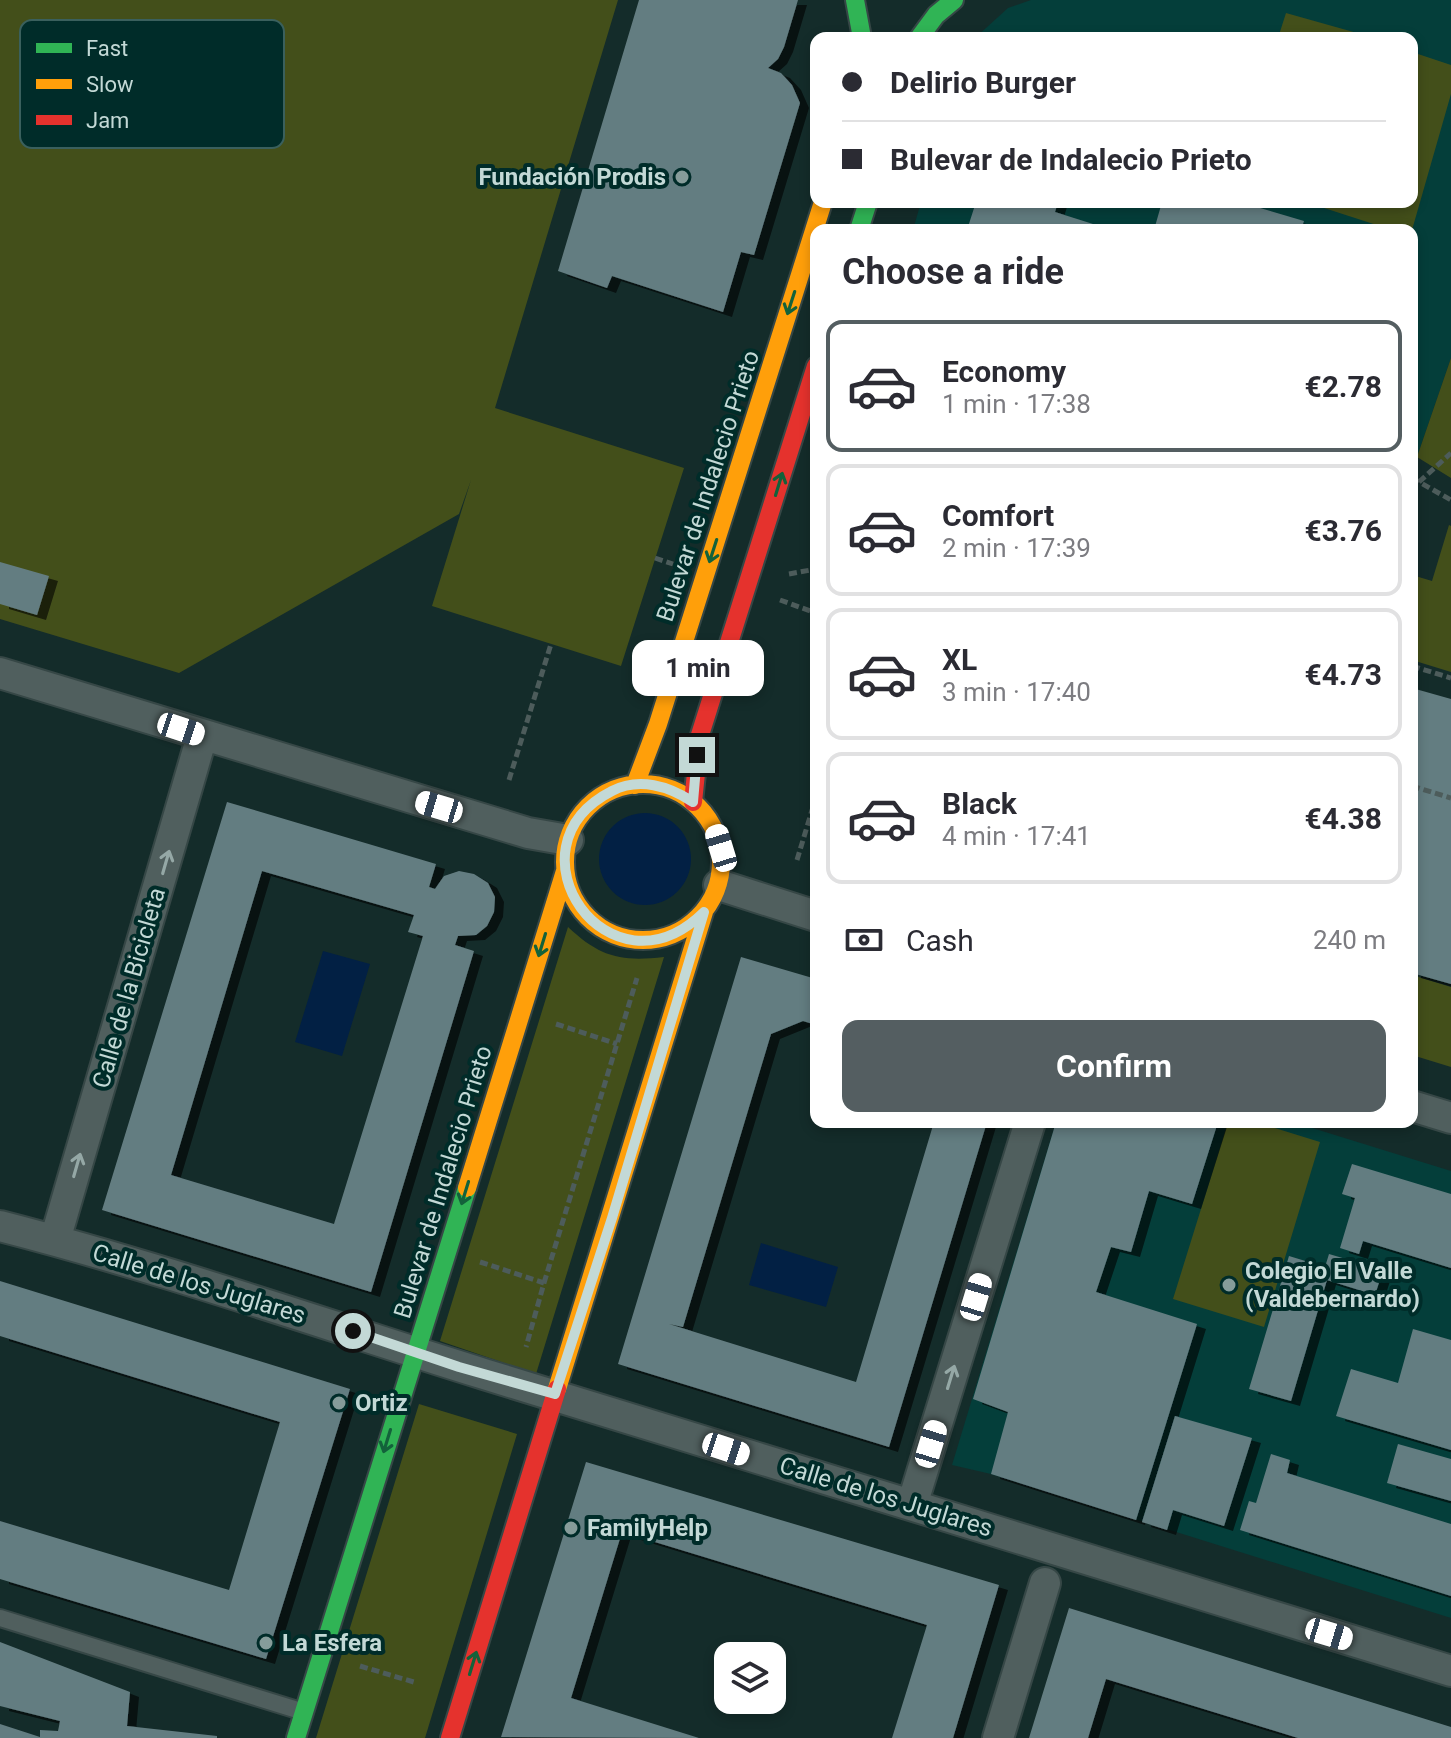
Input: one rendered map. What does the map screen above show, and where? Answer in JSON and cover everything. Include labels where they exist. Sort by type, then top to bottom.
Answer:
[{"type":"street","points":[[855,0],[861,32]]},
{"type":"street","points":[[923,32],[936,15],[954,0]]},
{"type":"street","name":"Bulevar de Indalecio Prieto","points":[[635,785],[658,724],[810,243]]},
{"type":"street","points":[[693,802],[700,735],[810,385]]},
{"type":"street","points":[[0,673],[528,833],[568,840]]},
{"type":"street","name":"Calle de la Bicicleta","points":[[55,1240],[202,736]]},
{"type":"street","points":[[450,1738],[704,912],[719,885],[722,867],[718,839],[706,815],[693,802],[666,787],[635,785],[617,788],[593,803],[575,823],[568,840],[565,871],[579,909],[594,924],[611,934],[631,940],[652,941],[690,926],[704,912]]},
{"type":"street","name":"Bulevar de Indalecio Prieto","points":[[296,1738],[565,871]]},
{"type":"street","points":[[719,885],[810,914]]},
{"type":"street","points":[[1418,1108],[1451,1118]]},
{"type":"street","points":[[912,1505],[1028,1128]]},
{"type":"street","name":"Calle de los Juglares","points":[[0,1226],[383,1340],[415,1353],[1451,1671]]},
{"type":"street","points":[[998,1738],[1045,1583]]},
{"type":"lane","points":[[0,1618],[304,1712]]},
{"type":"path","points":[[1451,453],[1419,482],[1451,500]]},
{"type":"path","points":[[655,558],[673,564]]},
{"type":"path","points":[[778,576],[810,570]]},
{"type":"path","points":[[772,597],[810,611]]},
{"type":"path","points":[[509,780],[551,644]]},
{"type":"path","points":[[1418,668],[1451,678]]},
{"type":"path","points":[[1418,788],[1451,798]]},
{"type":"path","points":[[797,860],[810,817]]},
{"type":"path","points":[[526,1347],[637,978]]},
{"type":"path","points":[[550,1038],[558,1010]]},
{"type":"path","points":[[555,1023],[617,1044]]},
{"type":"path","points":[[485,1247],[480,1262],[544,1283]]},
{"type":"path","points":[[360,1666],[417,1683]]},
{"type":"shaded area","points":[[1031,0],[1451,0],[1451,358],[1418,454],[1418,224],[915,224],[919,208],[1418,208],[1418,32],[982,32],[1008,8]]},
{"type":"shaded area","points":[[645,813],[663,816],[678,826],[688,841],[691,859],[688,877],[678,892],[663,902],[645,905],[627,902],[612,892],[602,877],[599,859],[602,841],[612,826],[627,816]]},
{"type":"shaded area","points":[[323,951],[370,964],[342,1056],[295,1042]]},
{"type":"shaded area","name":"Colegio El Valle (Valdebernardo)","points":[[1054,1128],[1312,1128],[1451,1171],[1451,1618],[991,1474],[952,1465]]},
{"type":"shaded area","points":[[761,1243],[838,1267],[826,1307],[749,1285]]},
{"type":"green space","points":[[0,0],[618,0],[495,408],[684,468],[621,666],[432,606],[471,480],[459,514],[179,673],[0,619]]},
{"type":"green space","points":[[1286,13],[1353,32],[1280,32]]},
{"type":"green space","points":[[1418,54],[1451,65],[1451,94],[1414,224],[1374,224],[1324,208],[1418,208]]},
{"type":"green space","points":[[1451,358],[1451,478],[1418,458]]},
{"type":"green space","points":[[1449,525],[1451,672],[1418,662],[1418,577],[1432,581]]},
{"type":"green space","points":[[568,927],[590,945],[612,955],[635,959],[664,957],[536,1374],[440,1341]]},
{"type":"green space","points":[[1418,977],[1451,987],[1451,1067],[1418,1057]]},
{"type":"green space","points":[[1226,1128],[1275,1128],[1320,1142],[1264,1327],[1173,1299]]},
{"type":"green space","points":[[419,1404],[517,1434],[425,1738],[316,1738]]},
{"type":"building","name":"Fundación Prodis","points":[[639,0],[798,0],[784,47],[778,59],[768,68],[781,73],[792,85],[800,103],[754,255],[741,252],[723,312],[612,276],[607,288],[558,271]]},
{"type":"building","points":[[974,208],[1056,208],[1055,212],[1093,224],[969,224]]},
{"type":"building","points":[[1160,208],[1260,208],[1304,221],[1303,224],[1156,224]]},
{"type":"building","points":[[0,562],[49,576],[37,615],[0,604]]},
{"type":"building","points":[[1418,690],[1451,699],[1451,984],[1418,975]]},
{"type":"building","points":[[227,802],[436,864],[429,887],[435,889],[444,876],[459,871],[474,874],[488,883],[495,897],[494,912],[487,926],[476,935],[458,936],[455,945],[474,951],[371,1292],[102,1210]],"holes":[[[262,871],[414,915],[408,932],[423,936],[334,1224],[171,1175]]]},
{"type":"building","points":[[741,957],[810,977],[810,1023],[803,1021],[771,1034],[683,1327],[669,1324],[856,1382],[932,1128],[985,1128],[889,1447],[618,1364]]},
{"type":"building","points":[[1054,1128],[1216,1128],[1192,1204],[1149,1191],[1131,1252],[1111,1247],[1096,1292],[1197,1324],[1136,1520],[991,1474],[1008,1412],[973,1399]]},
{"type":"building","points":[[1352,1164],[1451,1194],[1451,1268],[1363,1241],[1359,1254],[1340,1248],[1355,1198],[1342,1194]]},
{"type":"building","points":[[1329,1254],[1383,1270],[1375,1295],[1327,1280],[1291,1401],[1249,1389],[1289,1256],[1325,1267]]},
{"type":"building","points":[[0,1281],[350,1389],[266,1659],[0,1579],[0,1521],[229,1590],[280,1422],[0,1336]]},
{"type":"building","points":[[1413,1329],[1451,1340],[1451,1450],[1336,1416],[1351,1369],[1398,1383]]},
{"type":"building","points":[[1175,1416],[1252,1438],[1224,1526],[1173,1510],[1167,1530],[1142,1522]]},
{"type":"building","points":[[1398,1444],[1451,1459],[1451,1501],[1387,1483]]},
{"type":"building","points":[[1271,1454],[1290,1460],[1287,1473],[1451,1524],[1451,1596],[1240,1530],[1249,1501],[1256,1503]]},
{"type":"building","points":[[586,1462],[999,1585],[953,1738],[892,1738],[927,1625],[622,1532],[571,1698],[699,1738],[501,1737]]},
{"type":"building","points":[[1069,1608],[1451,1727],[1451,1738],[1298,1738],[1106,1679],[1088,1738],[1029,1738]]},
{"type":"building","points":[[0,1642],[130,1692],[127,1726],[217,1738],[40,1738],[40,1730],[58,1731],[60,1721],[0,1706]]},
{"type":"building","points":[[0,1724],[40,1737],[40,1738],[0,1738]]},
{"type":"traffic: fast","points":[[855,0],[861,32]]},
{"type":"traffic: fast","points":[[923,32],[936,15],[954,0]]},
{"type":"traffic: fast","points":[[861,224],[866,208]]},
{"type":"traffic: fast","points":[[296,1738],[467,1188]]},
{"type":"traffic: slow","points":[[816,224],[821,208]]},
{"type":"traffic: slow","points":[[635,785],[658,724],[810,243]]},
{"type":"traffic: slow","points":[[643,784],[673,790],[698,807],[715,832],[721,862],[715,892],[698,917],[673,934],[643,940],[613,934],[588,917],[571,892],[565,862],[571,832],[588,807],[613,790],[643,784]]},
{"type":"traffic: slow","points":[[467,1188],[565,871]]},
{"type":"traffic: slow","points":[[557,1389],[704,912]]},
{"type":"traffic: jam","points":[[693,802],[700,735],[810,385]]},
{"type":"traffic: jam","points":[[450,1738],[557,1389]]},
{"type":"place","name":"Fundación Prodis","points":[[682,177]]},
{"type":"place","name":"Colegio El Valle (Valdebernardo)","points":[[1229,1285]]},
{"type":"place","name":"Ortiz","points":[[339,1403]]},
{"type":"place","name":"FamilyHelp","points":[[571,1528]]},
{"type":"place","name":"La Esfera","points":[[266,1643]]},
{"type":"route","points":[[353,1331],[459,1367],[555,1394],[612,1218],[704,912],[690,926],[652,941],[631,940],[611,934],[594,924],[579,909],[570,891],[565,871],[568,840],[586,808],[617,788],[635,785],[666,787],[693,802],[697,755]]}]
